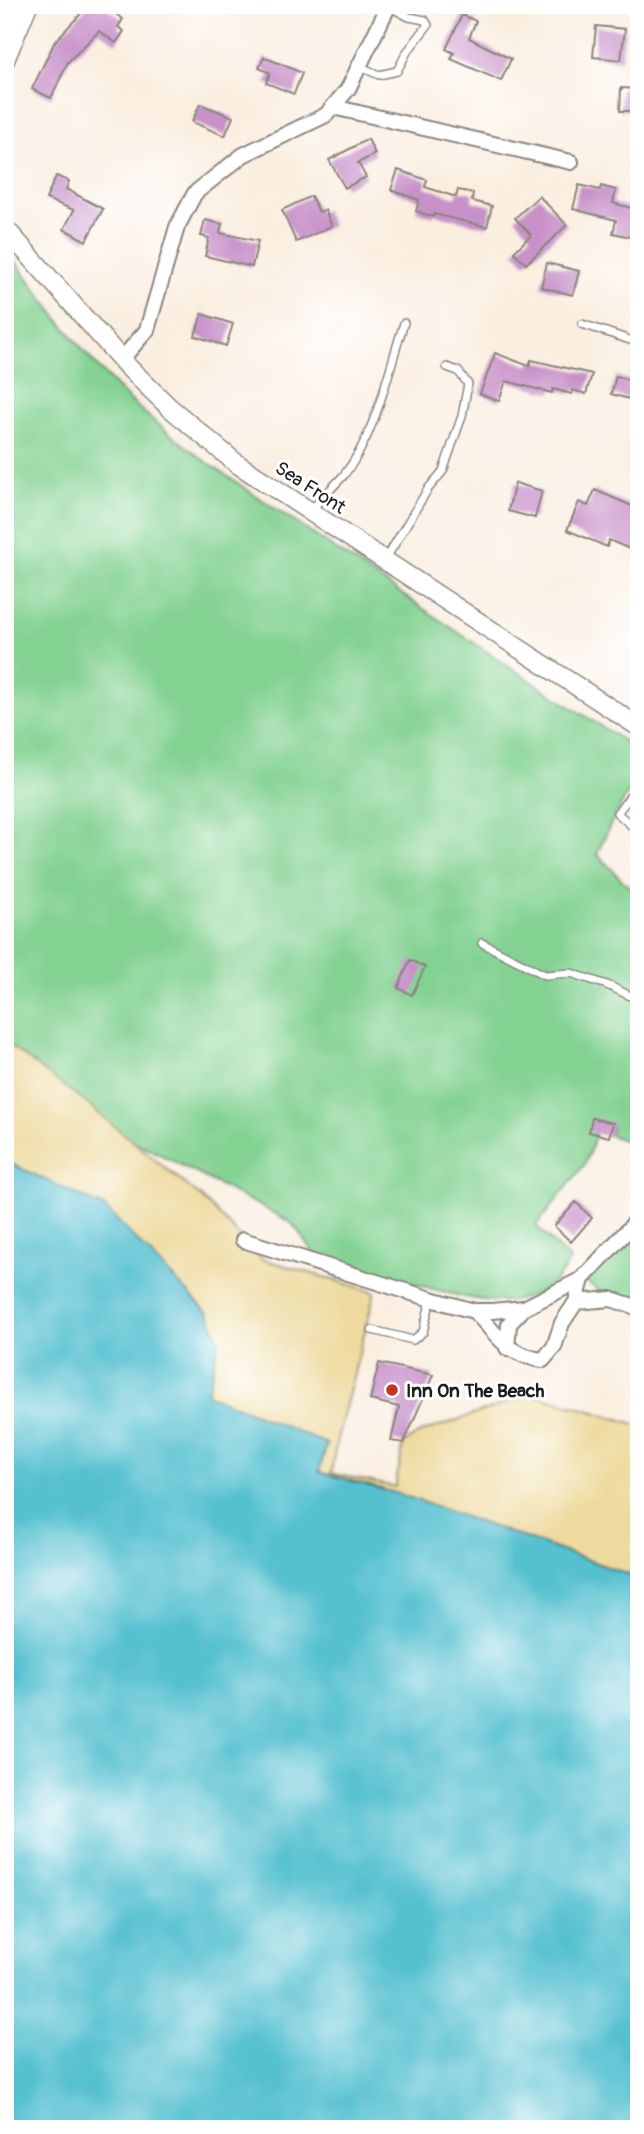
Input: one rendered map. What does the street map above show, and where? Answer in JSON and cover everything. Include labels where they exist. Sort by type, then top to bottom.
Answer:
[{"type":"street","points":[[5,10],[18,5]]},
{"type":"street","points":[[5,60],[28,5]]},
{"type":"street","points":[[121,360],[147,330],[177,227],[195,193],[243,155],[326,115],[348,89],[389,6]]},
{"type":"street","points":[[333,107],[571,162]]},
{"type":"street","name":"Sea Front","points":[[5,228],[121,360],[169,407],[236,463],[639,727]]},
{"type":"street","points":[[507,1348],[509,1324],[524,1308],[582,1279],[639,1218]]},
{"type":"street","points":[[243,1240],[474,1311],[524,1308]]},
{"type":"street","points":[[474,1311],[507,1348],[525,1358],[543,1360],[554,1347],[562,1322],[576,1302],[582,1279]]},
{"type":"street","points":[[576,1302],[611,1299],[639,1308]]},
{"type":"lane","points":[[359,66],[379,75],[397,71],[407,52],[428,25],[425,20],[409,17],[389,6]]},
{"type":"lane","points":[[310,511],[345,473],[360,448],[371,425],[404,323]]},
{"type":"lane","points":[[582,324],[639,343]]},
{"type":"lane","points":[[385,561],[428,489],[443,471],[462,416],[468,384],[458,372],[447,367]]},
{"type":"lane","points":[[639,785],[617,813],[639,832]]},
{"type":"lane","points":[[482,943],[545,975],[571,973],[607,985],[639,1000]]},
{"type":"lane","points":[[372,1330],[414,1340],[423,1332],[432,1299]]},
{"type":"green space","points":[[5,247],[96,365],[158,424],[205,461],[508,666],[639,751],[639,774],[613,819],[597,854],[639,894],[639,1165],[633,1163],[637,1145],[610,1135],[612,1125],[598,1121],[584,1165],[536,1226],[570,1260],[556,1280],[539,1293],[500,1301],[479,1299],[320,1259],[289,1221],[5,1074]]},
{"type":"green space","points":[[639,1232],[639,1308],[611,1299],[582,1279]]},
{"type":"sand","points":[[5,1042],[81,1099],[202,1198],[262,1259],[375,1292],[337,1439],[331,1473],[395,1487],[404,1443],[420,1433],[533,1394],[639,1425],[639,1578],[399,1494],[319,1472],[327,1444],[207,1394],[219,1341],[104,1207],[5,1161]]},
{"type":"water","points":[[5,1161],[104,1207],[210,1315],[219,1341],[207,1394],[327,1444],[319,1472],[399,1494],[639,1578],[639,2129],[5,2129]]},
{"type":"building","points":[[89,5],[102,5],[123,19],[118,27],[124,31],[116,43],[99,31],[68,62],[51,98],[32,89],[55,41]]},
{"type":"building","points":[[462,15],[476,21],[469,38],[511,59],[501,81],[451,59],[454,53],[446,49]]},
{"type":"building","points":[[596,26],[625,29],[621,60],[593,57]]},
{"type":"building","points":[[264,57],[302,73],[294,94],[266,83],[270,73],[259,68]]},
{"type":"building","points":[[621,88],[639,89],[639,108],[634,107],[634,111],[620,111]]},
{"type":"building","points":[[200,104],[233,117],[225,136],[192,122]]},
{"type":"building","points":[[368,139],[375,154],[358,163],[366,177],[345,188],[329,160]]},
{"type":"building","points":[[398,170],[427,180],[425,187],[456,197],[458,190],[473,193],[472,201],[492,206],[487,227],[434,214],[433,217],[416,211],[419,200],[391,190]]},
{"type":"building","points":[[56,176],[69,181],[66,189],[103,209],[86,241],[64,229],[74,210],[46,199]]},
{"type":"building","points":[[579,185],[600,190],[601,186],[616,190],[613,203],[635,209],[634,214],[639,215],[639,239],[613,233],[616,220],[573,209]]},
{"type":"building","points":[[311,196],[319,212],[325,210],[332,226],[296,242],[282,210]]},
{"type":"building","points":[[539,196],[567,225],[526,264],[514,252],[531,235],[515,218]]},
{"type":"building","points":[[205,220],[222,224],[220,233],[258,241],[252,267],[205,256],[209,238],[201,236]]},
{"type":"building","points":[[547,263],[579,271],[573,295],[541,287]]},
{"type":"building","points":[[202,314],[233,324],[226,346],[195,336]]},
{"type":"building","points":[[495,353],[529,366],[531,360],[592,374],[586,394],[553,389],[552,393],[506,381],[499,401],[480,394]]},
{"type":"building","points":[[616,376],[639,383],[636,401],[611,394]]},
{"type":"building","points":[[515,483],[542,491],[535,518],[508,511]]},
{"type":"building","points":[[595,490],[639,509],[639,553],[609,540],[607,547],[567,530],[579,502],[588,506]]},
{"type":"building","points":[[410,960],[425,967],[412,995],[398,988]]},
{"type":"building","points":[[592,1118],[613,1123],[609,1137],[589,1132]]},
{"type":"building","points":[[576,1202],[592,1218],[571,1242],[554,1226]]},
{"type":"building","points":[[379,1363],[433,1375],[404,1443],[391,1441],[399,1407],[370,1400]]},
{"type":"place","name":"Inn On The Beach","points":[[392,1390]]}]
